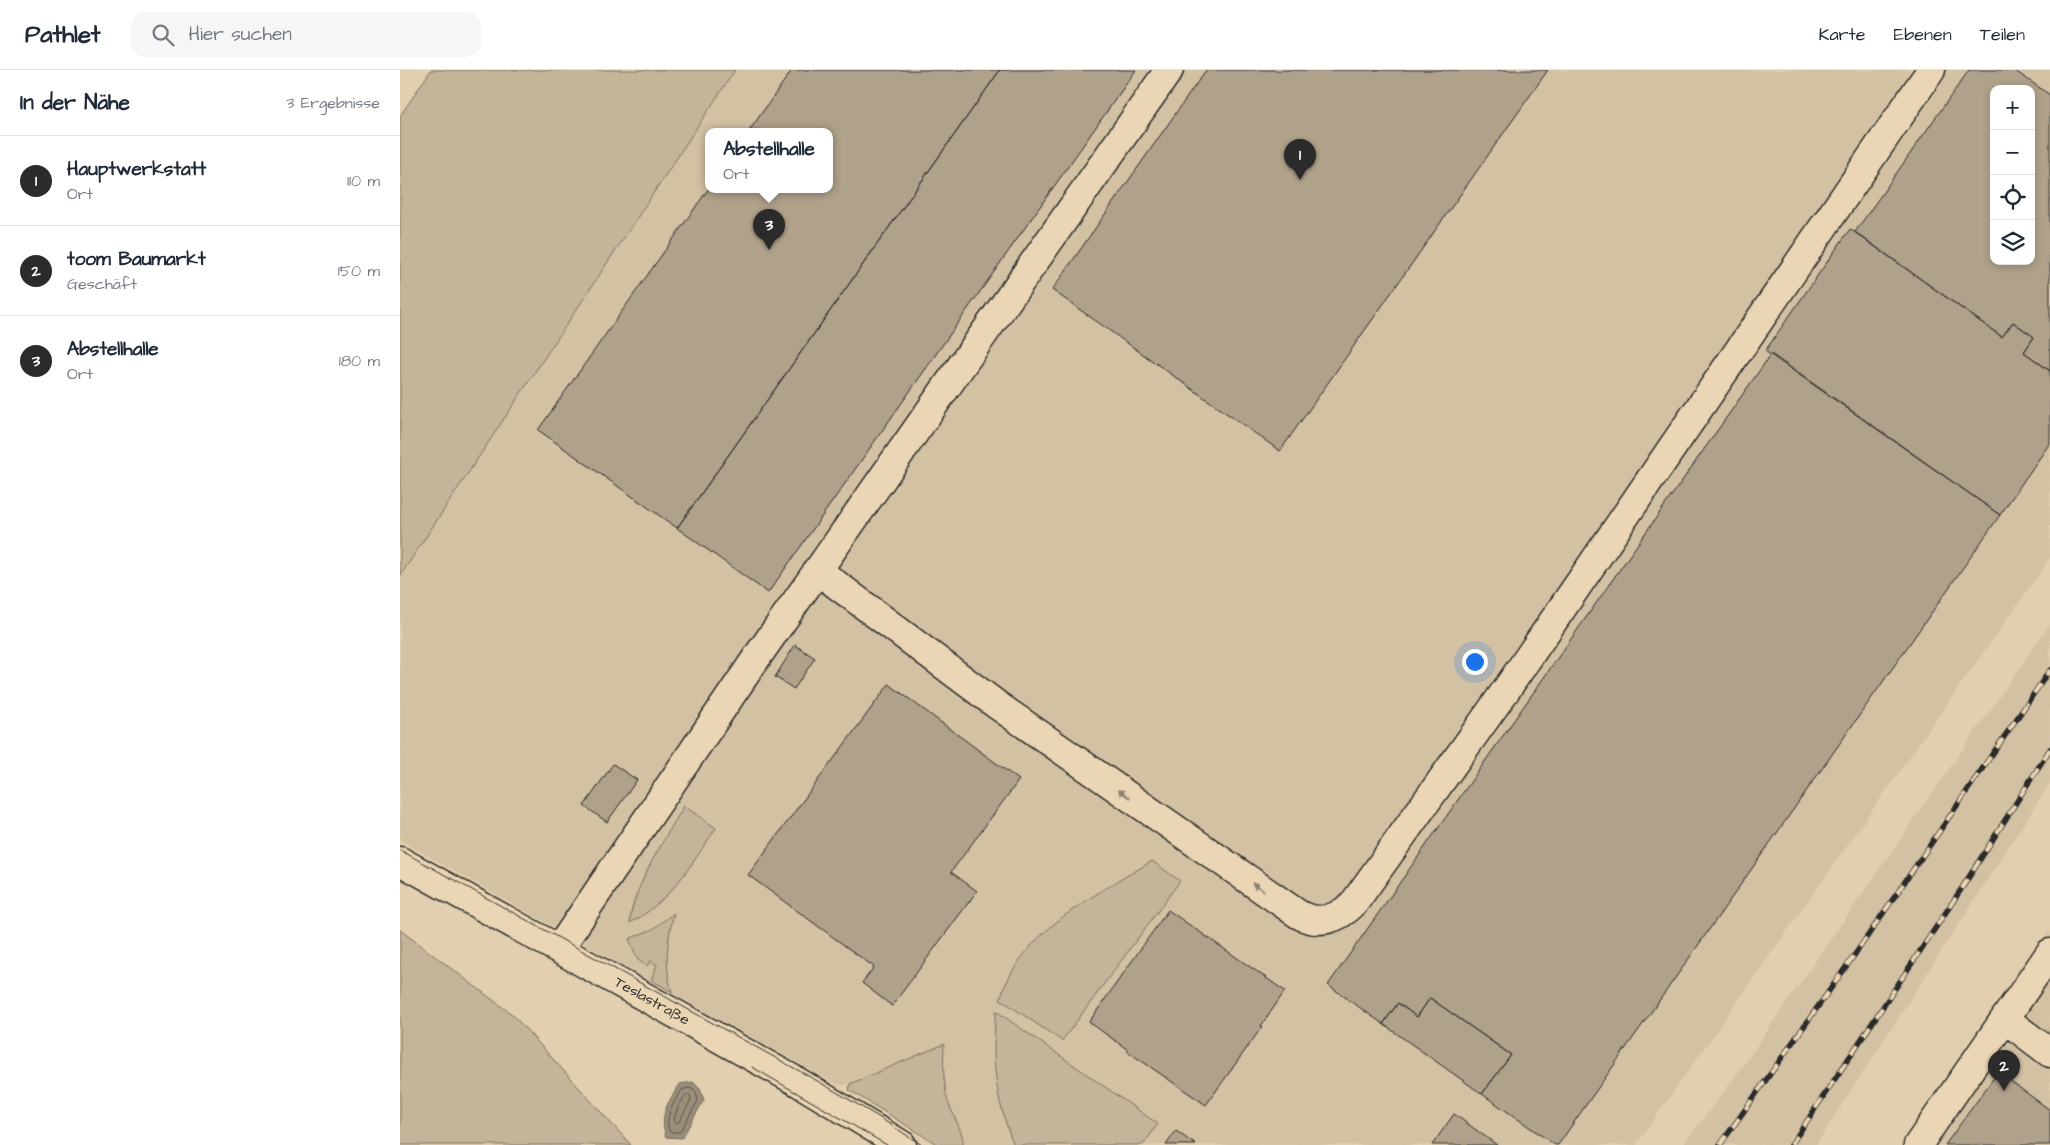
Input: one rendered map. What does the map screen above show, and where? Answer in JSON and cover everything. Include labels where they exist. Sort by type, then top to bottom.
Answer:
[{"type":"street","points":[[559,949],[690,753],[1169,70]]},
{"type":"street","points":[[817,570],[997,705],[1298,914],[1313,921],[1329,920],[1354,903],[1506,690],[1931,70]]},
{"type":"street","name":"Teslastraße","points":[[400,861],[798,1082],[902,1145]]},
{"type":"street","points":[[1918,1145],[2050,953]]},
{"type":"street","points":[[2005,1019],[2050,1053]]},
{"type":"shaded area","points":[[431,70],[735,70],[400,576],[400,116]]},
{"type":"shaded area","points":[[735,70],[2050,70],[2050,558],[1636,1145],[963,1145],[964,1140],[954,1119],[944,1083],[944,1044],[850,1084],[838,1085],[400,840],[400,576]]},
{"type":"shaded area","points":[[2050,624],[2050,783],[1816,1145],[1683,1145],[1735,1077]]},
{"type":"shaded area","points":[[684,806],[716,828],[679,882],[657,904],[630,923],[636,895],[643,879]]},
{"type":"shaded area","points":[[1152,861],[1180,881],[1062,1041],[1000,999],[1010,975],[1025,953],[1042,934],[1084,902]]},
{"type":"shaded area","points":[[674,913],[667,952],[672,992],[651,980],[657,965],[650,961],[647,966],[638,960],[629,939],[653,929]]},
{"type":"shaded area","points":[[400,930],[513,1015],[631,1145],[400,1145]]},
{"type":"shaded area","points":[[2050,931],[2050,1145],[1900,1145]]},
{"type":"shaded area","points":[[996,1011],[1158,1124],[1143,1145],[1014,1145],[1002,1112],[996,1079],[994,1046]]},
{"type":"shaded area","points":[[944,1044],[946,1095],[960,1130],[963,1145],[938,1145],[849,1090],[850,1084]]},
{"type":"water","points":[[693,1082],[700,1089],[704,1100],[682,1138],[666,1137],[663,1122],[668,1103],[680,1084]]},
{"type":"building","points":[[792,70],[1000,70],[677,528],[538,430],[705,193],[833,193],[833,128],[751,128]]},
{"type":"building","points":[[1000,70],[1136,70],[768,593],[677,528]]},
{"type":"building","points":[[1206,70],[1548,70],[1280,451],[1052,290]]},
{"type":"building","points":[[1969,70],[2014,70],[2050,95],[2050,371],[2024,352],[2034,337],[2013,322],[2002,337],[1855,232]]},
{"type":"building","points":[[1850,229],[2002,337],[2013,322],[2034,337],[2024,352],[2050,371],[2050,443],[2000,515],[1765,351]]},
{"type":"building","points":[[1771,354],[2000,515],[1558,1145],[1555,1145],[1482,1094],[1511,1055],[1430,998],[1417,1017],[1398,1003],[1383,1024],[1328,985]]},
{"type":"building","points":[[795,645],[815,658],[794,689],[775,677]]},
{"type":"building","points":[[889,684],[1019,780],[951,872],[977,891],[892,1006],[862,983],[874,967],[748,875]]},
{"type":"building","points":[[613,764],[637,780],[607,822],[584,806]]},
{"type":"building","points":[[1168,910],[1285,991],[1262,1027],[1206,1105],[1127,1051],[1089,1022]]},
{"type":"building","points":[[1430,998],[1511,1055],[1482,1094],[1383,1024],[1398,1003],[1417,1017]]},
{"type":"building","points":[[1998,1072],[2050,1110],[2050,1145],[1945,1145]]},
{"type":"building","points":[[1454,1114],[1497,1145],[1432,1145]]},
{"type":"building","points":[[1176,1131],[1196,1145],[1166,1145]]},
{"type":"tram line","points":[[400,850],[821,1083],[922,1145]]},
{"type":"tram line","points":[[752,1067],[887,1145]]},
{"type":"railway","points":[[1720,1145],[1858,950],[2050,670]]},
{"type":"railway","points":[[1791,1145],[1962,888],[2050,749]]},
{"type":"place","name":"Hauptwerkstatt","points":[[1300,180]]},
{"type":"place","name":"Abstellhalle","points":[[769,250]]},
{"type":"place","name":"toom Baumarkt","points":[[2004,1091]]}]
